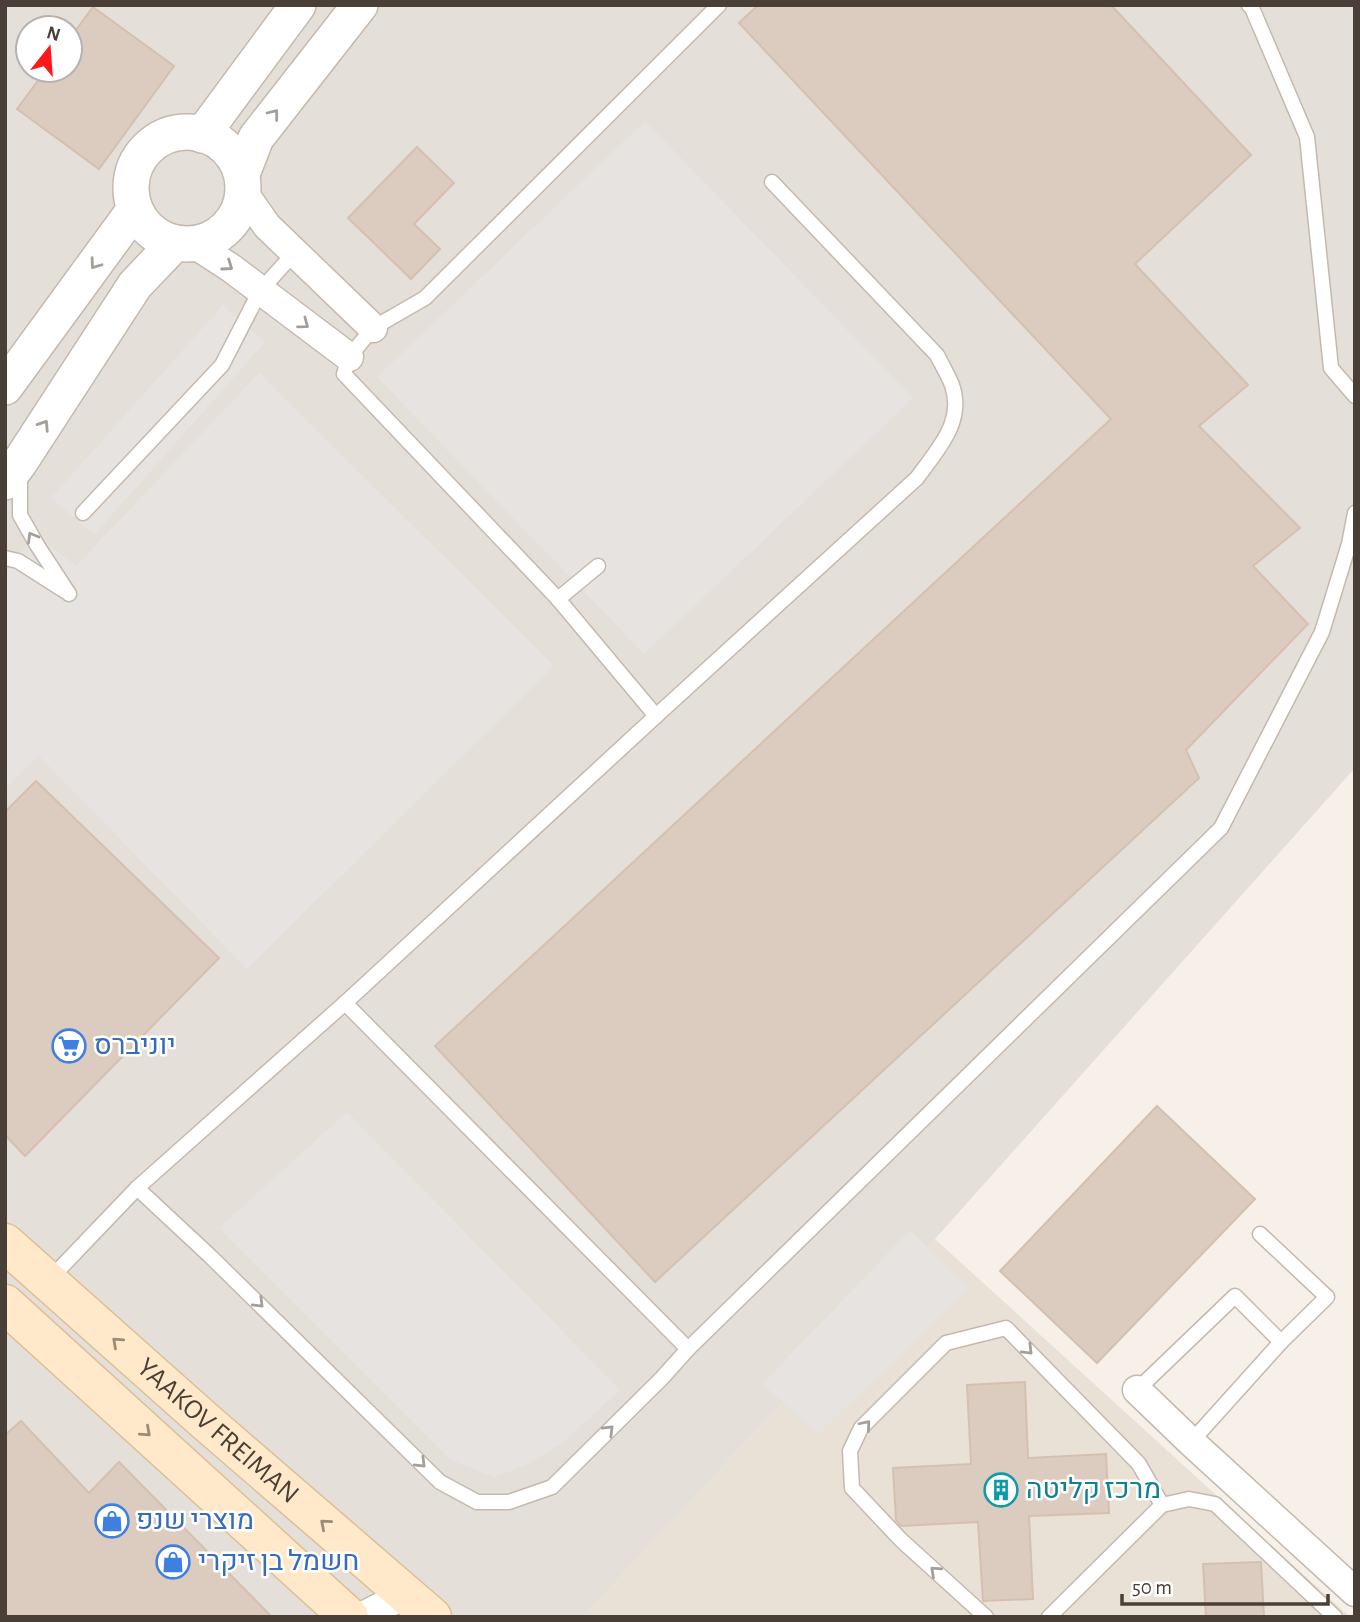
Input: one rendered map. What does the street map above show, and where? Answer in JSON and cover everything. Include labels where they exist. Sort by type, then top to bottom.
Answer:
[{"type":"main road","name":"YAAKOV FREIMAN","points":[[5,1243],[411,1609]]},
{"type":"main road","name":"YAAKOV FREIMAN","points":[[5,1304],[349,1617]]},
{"type":"main road","points":[[307,1578],[314,1617]]},
{"type":"street","points":[[202,135],[298,5]]},
{"type":"street","points":[[13,472],[135,285],[185,244],[212,239],[228,228],[239,212],[243,183],[256,138],[360,5]]},
{"type":"street","points":[[349,357],[231,268],[185,244],[157,236],[150,230],[135,209],[131,191],[133,174],[140,158],[152,145],[167,136],[185,132],[202,135],[220,143],[234,156],[243,183],[267,226],[373,328]]},
{"type":"street","points":[[5,387],[135,209]]},
{"type":"street","points":[[1137,1390],[1355,1592]]},
{"type":"street","points":[[361,1617],[411,1609]]},
{"type":"lane","points":[[656,716],[558,599],[344,374],[349,357],[373,328],[425,298],[719,5]]},
{"type":"lane","points":[[1249,5],[1307,137],[1331,368],[1355,396]]},
{"type":"lane","points":[[48,1281],[137,1188],[345,1003],[917,478],[947,436],[956,407],[952,385],[937,355],[772,182]]},
{"type":"lane","points":[[83,513],[222,365],[260,291],[295,252]]},
{"type":"lane","points":[[5,558],[18,561],[69,594],[20,514],[13,472]]},
{"type":"lane","points":[[137,1188],[440,1482],[477,1502],[509,1502],[552,1487],[688,1349],[1221,828],[1322,632],[1349,544],[1355,513]]},
{"type":"lane","points":[[558,599],[598,566]]},
{"type":"lane","points":[[345,1003],[688,1349]]},
{"type":"lane","points":[[1191,1442],[1281,1342],[1327,1297],[1260,1234]]},
{"type":"lane","points":[[1137,1390],[1235,1296],[1281,1342]]},
{"type":"lane","points":[[986,1617],[901,1540],[852,1488],[850,1451],[861,1428],[946,1343],[1006,1328],[1139,1464],[1162,1504]]},
{"type":"lane","points":[[1049,1617],[1162,1504],[1189,1499],[1215,1504],[1335,1617]]},
{"type":"shaded area","points":[[5,5],[1355,5],[1355,768],[935,1239],[583,1617],[5,1617]]},
{"type":"shaded area","points":[[645,121],[913,398],[644,654],[377,377]]},
{"type":"shaded area","points":[[223,305],[265,342],[94,535],[51,498]]},
{"type":"shaded area","points":[[259,373],[554,666],[247,969],[39,756],[5,788],[5,572],[35,535],[76,566]]},
{"type":"shaded area","points":[[347,1112],[620,1390],[563,1442],[528,1464],[494,1477],[451,1460],[219,1228]]},
{"type":"shaded area","points":[[910,1230],[970,1287],[818,1434],[762,1384]]},
{"type":"shaded area","points":[[935,1239],[1350,1617],[583,1617]]},
{"type":"building","points":[[758,5],[1111,5],[1251,155],[1135,264],[1248,385],[1199,426],[1300,528],[1253,566],[1308,624],[1186,750],[1199,778],[655,1282],[435,1046],[1111,419],[739,23]]},
{"type":"building","points":[[93,7],[174,66],[99,169],[17,109],[36,84],[84,84],[84,19]]},
{"type":"building","points":[[417,147],[454,183],[414,224],[440,249],[411,279],[348,218]]},
{"type":"building","name":"יוניברס","points":[[36,781],[219,958],[25,1156],[5,1135],[5,812]]},
{"type":"building","points":[[1157,1106],[1255,1199],[1097,1363],[1000,1271]]},
{"type":"building","name":"מרכז קליטה","points":[[1025,1382],[1028,1458],[1106,1454],[1109,1513],[1029,1516],[1033,1599],[983,1601],[978,1522],[901,1526],[896,1520],[893,1468],[971,1464],[967,1385]]},
{"type":"building","points":[[21,1421],[89,1493],[119,1462],[272,1617],[5,1617],[5,1435]]},
{"type":"building","points":[[1261,1562],[1264,1617],[1206,1617],[1203,1564]]},
{"type":"place","name":"יוניברס","points":[[69,1046]]},
{"type":"place","name":"מרכז קליטה","points":[[1001,1490]]},
{"type":"place","name":"מוצרי שנפ","points":[[112,1521]]},
{"type":"place","name":"חשמל בן זיקרי","points":[[173,1562]]}]
